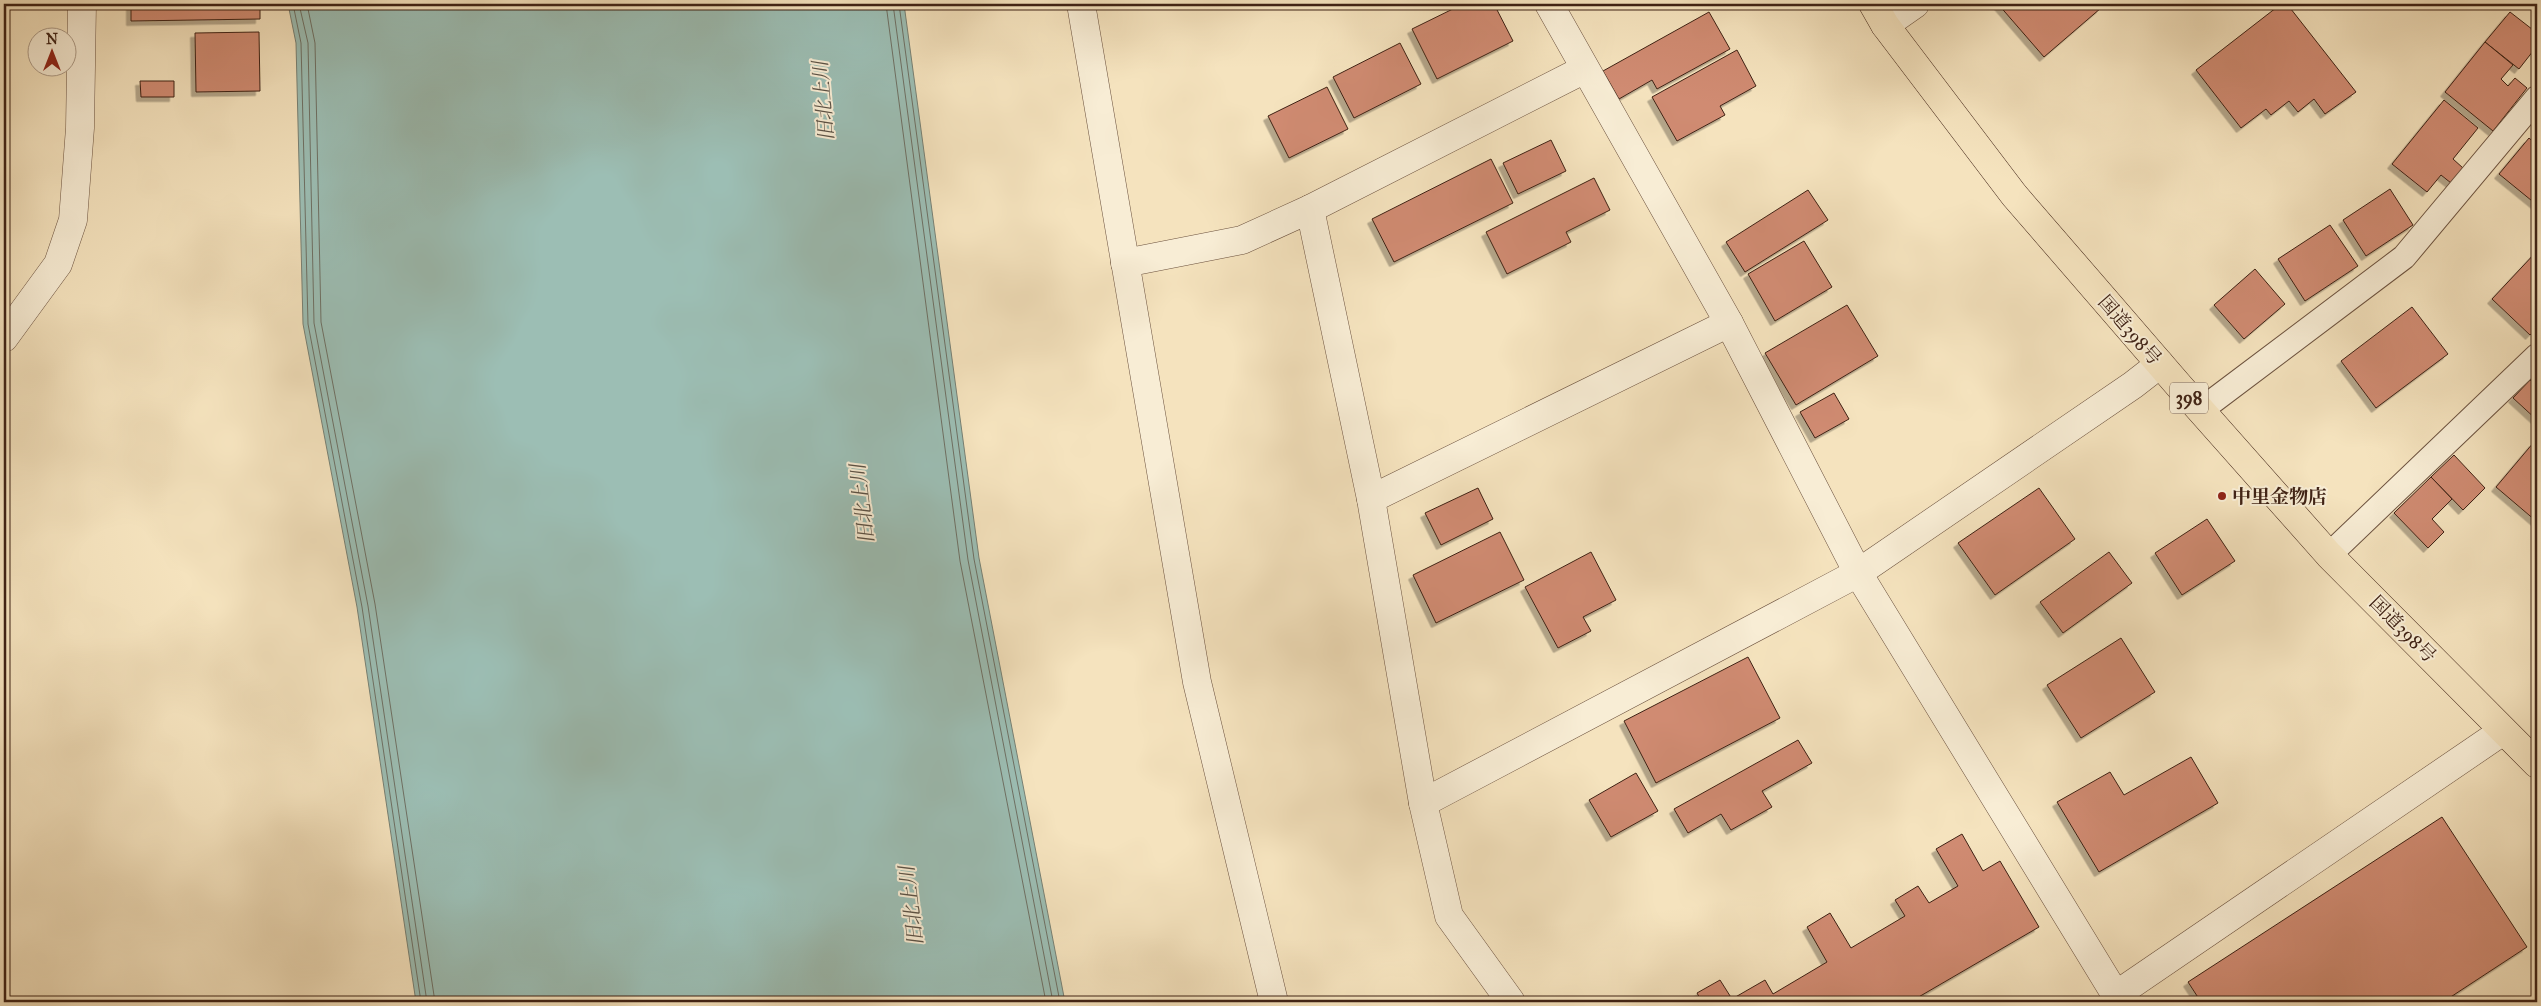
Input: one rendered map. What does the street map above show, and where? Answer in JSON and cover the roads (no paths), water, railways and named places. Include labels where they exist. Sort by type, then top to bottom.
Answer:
[{"type":"highway","name":"国道398号","points":[[1879,14],[2014,195],[2160,364],[2329,555],[2537,764]]},
{"type":"street","points":[[4,338],[58,264],[73,220],[80,128],[82,4]]},
{"type":"street","points":[[1081,4],[1197,682],[1274,1002]]},
{"type":"street","points":[[1549,4],[1729,323],[1858,573],[2118,999],[2503,731]]},
{"type":"street","points":[[1879,14],[1915,4]]},
{"type":"street","points":[[1125,263],[1242,240],[1310,209],[1585,69]]},
{"type":"street","points":[[1310,209],[1370,498],[1423,803],[1450,916],[1511,1002]]},
{"type":"street","points":[[1370,498],[1729,323]]},
{"type":"street","points":[[1423,803],[1858,573],[2125,391],[2160,364]]},
{"type":"lane","points":[[2201,410],[2404,257],[2537,98]]},
{"type":"lane","points":[[2329,555],[2537,356]]},
{"type":"water","name":"旧北上川","points":[[288,4],[904,4],[979,558],[1065,1002],[416,1002],[357,607],[303,324],[296,43]]},
{"type":"place","name":"中里金物店","points":[[2222,496]]}]
